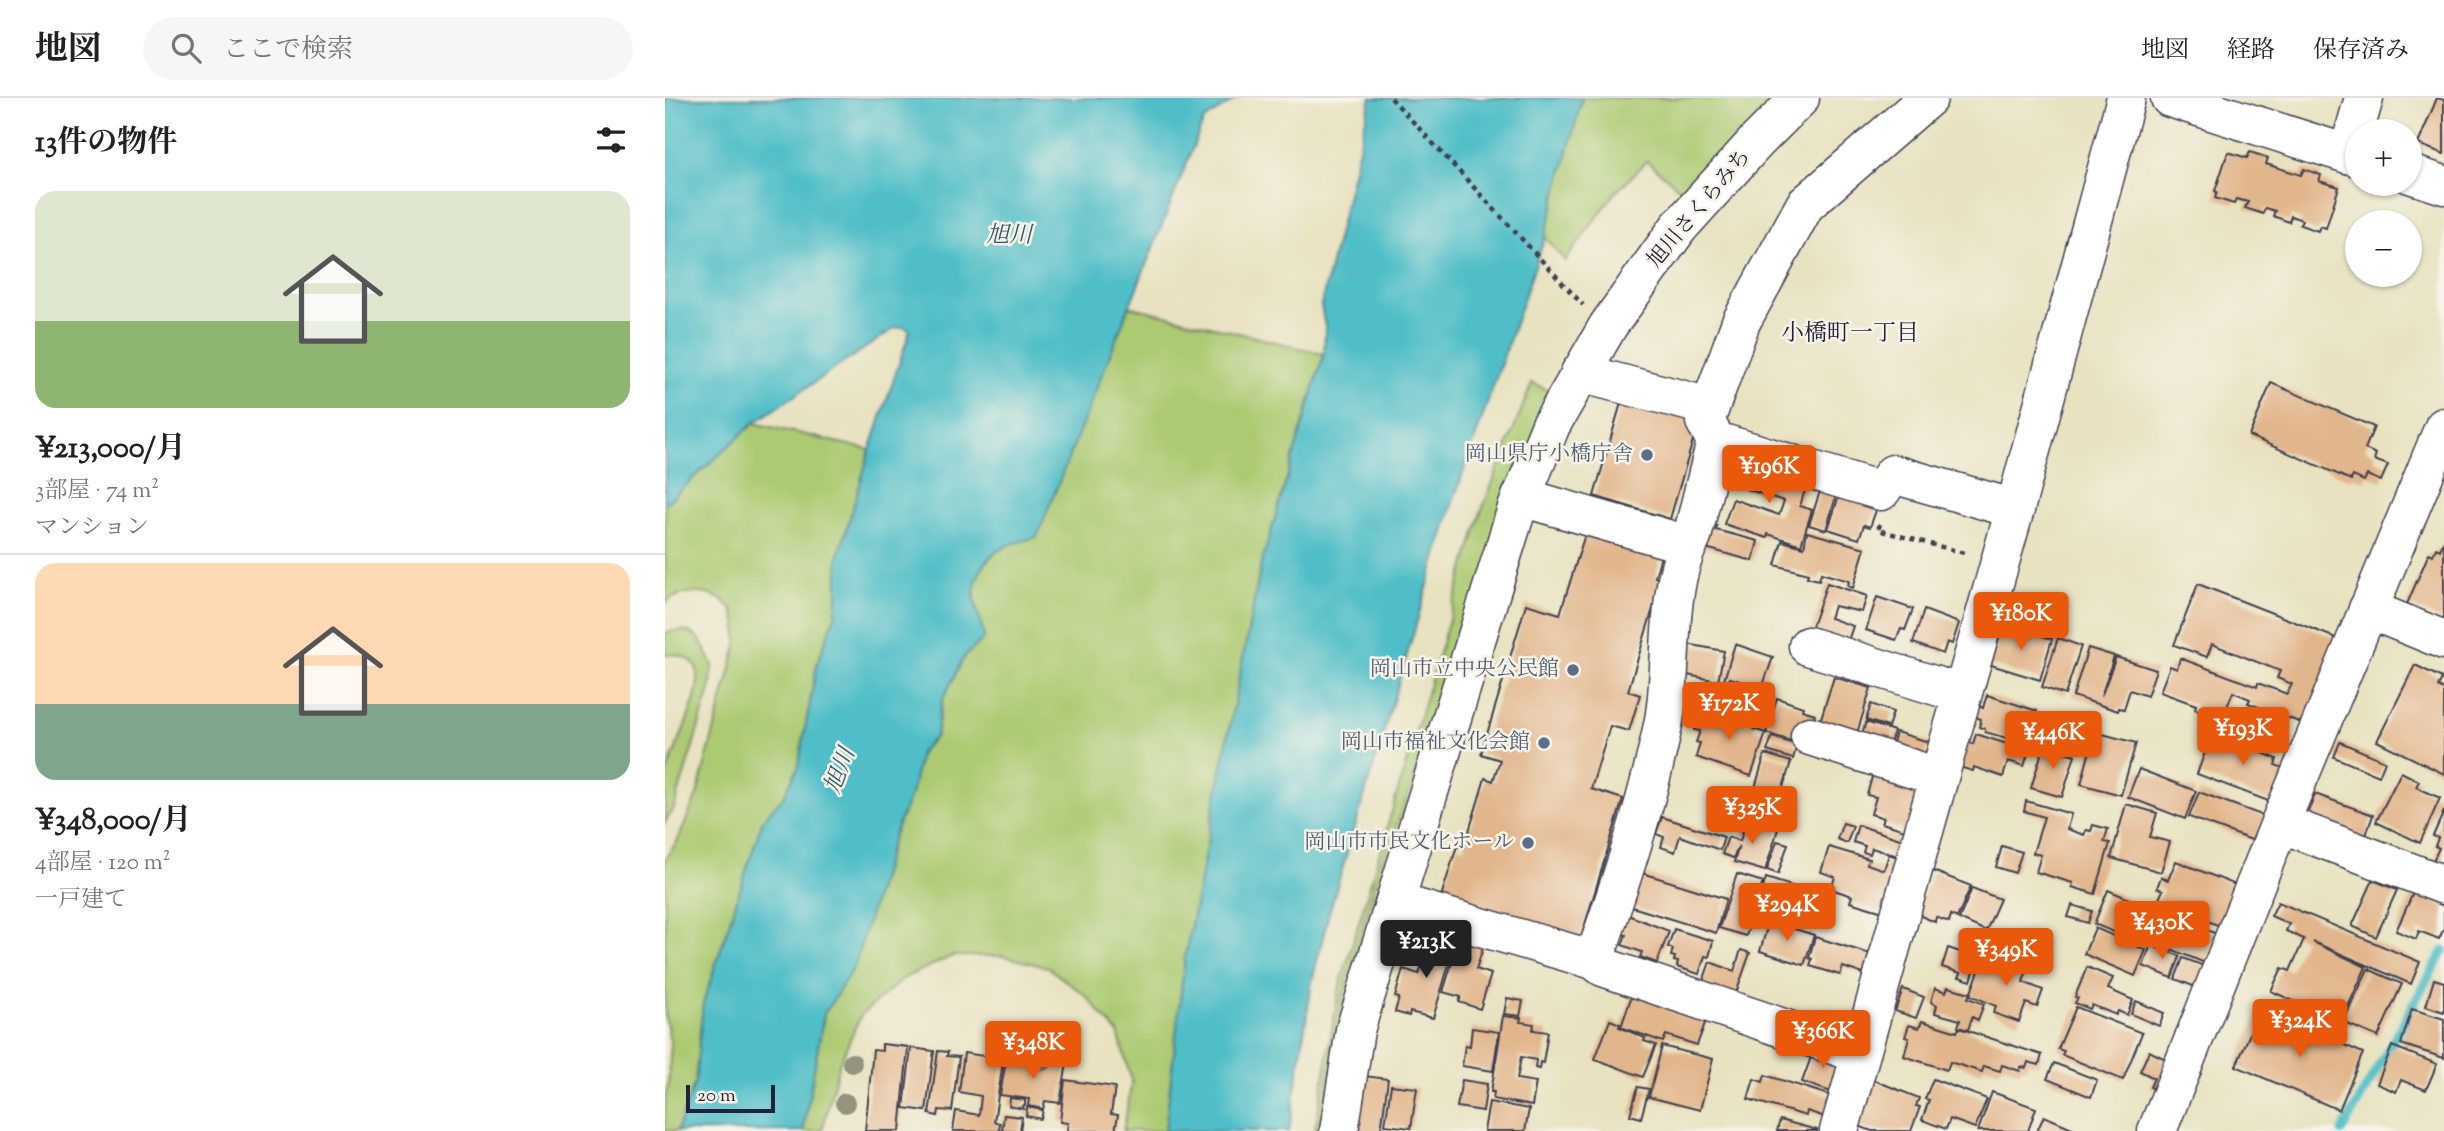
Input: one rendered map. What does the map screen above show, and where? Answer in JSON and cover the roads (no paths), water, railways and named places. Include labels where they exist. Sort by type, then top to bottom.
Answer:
[{"type":"street","name":"旭川さくらみち","points":[[1339,1131],[1355,1030],[1521,497],[1551,425],[1580,373],[1598,319],[1756,142],[1800,98]]},
{"type":"street","points":[[1594,960],[1629,856],[1664,719],[1672,614],[1692,537],[1713,424],[1741,322],[1805,205],[1927,98]]},
{"type":"street","points":[[1839,1131],[2000,563],[2126,98]]},
{"type":"street","points":[[2170,98],[2345,153]]},
{"type":"street","points":[[2360,119],[2364,98]]},
{"type":"street","points":[[2422,178],[2444,185]]},
{"type":"street","points":[[1580,373],[1881,491],[1893,474],[2015,509]]},
{"type":"street","points":[[2157,1131],[2444,427]]},
{"type":"street","points":[[1521,497],[1688,545]]},
{"type":"street","points":[[2368,609],[2444,640]]},
{"type":"street","points":[[1808,646],[1962,694]]},
{"type":"street","points":[[1810,736],[1938,777]]},
{"type":"street","points":[[2280,824],[2444,885]]},
{"type":"street","points":[[1395,902],[1594,960],[1603,967],[1860,1054]]},
{"type":"water","name":"旭川","points":[[665,98],[1238,98],[1204,120],[1037,537],[998,551],[981,569],[974,593],[984,638],[964,657],[942,701],[936,736],[920,753],[912,791],[894,834],[854,967],[824,1014],[803,1131],[677,1131],[695,1082],[703,1004],[763,819],[784,796],[798,768],[817,664],[835,616],[838,558],[870,450],[910,331],[905,327],[895,328],[754,423],[665,504]]},
{"type":"water","points":[[1371,98],[1582,98],[1545,237],[1453,502],[1329,913],[1312,981],[1289,1131],[1165,1131],[1185,957],[1261,565],[1324,354],[1325,327],[1321,305]]},
{"type":"waterway","points":[[2342,1131],[2444,950]]},
{"type":"place","name":"岡山県庁小橋庁舎","points":[[1647,455]]},
{"type":"place","name":"岡山市立中央公民館","points":[[1573,670]]},
{"type":"place","name":"岡山市福祉文化会館","points":[[1544,743]]},
{"type":"place","name":"岡山市市民文化ホール","points":[[1528,843]]},
{"type":"district","name":"小橋町一丁目","points":[[1850,334]]}]
